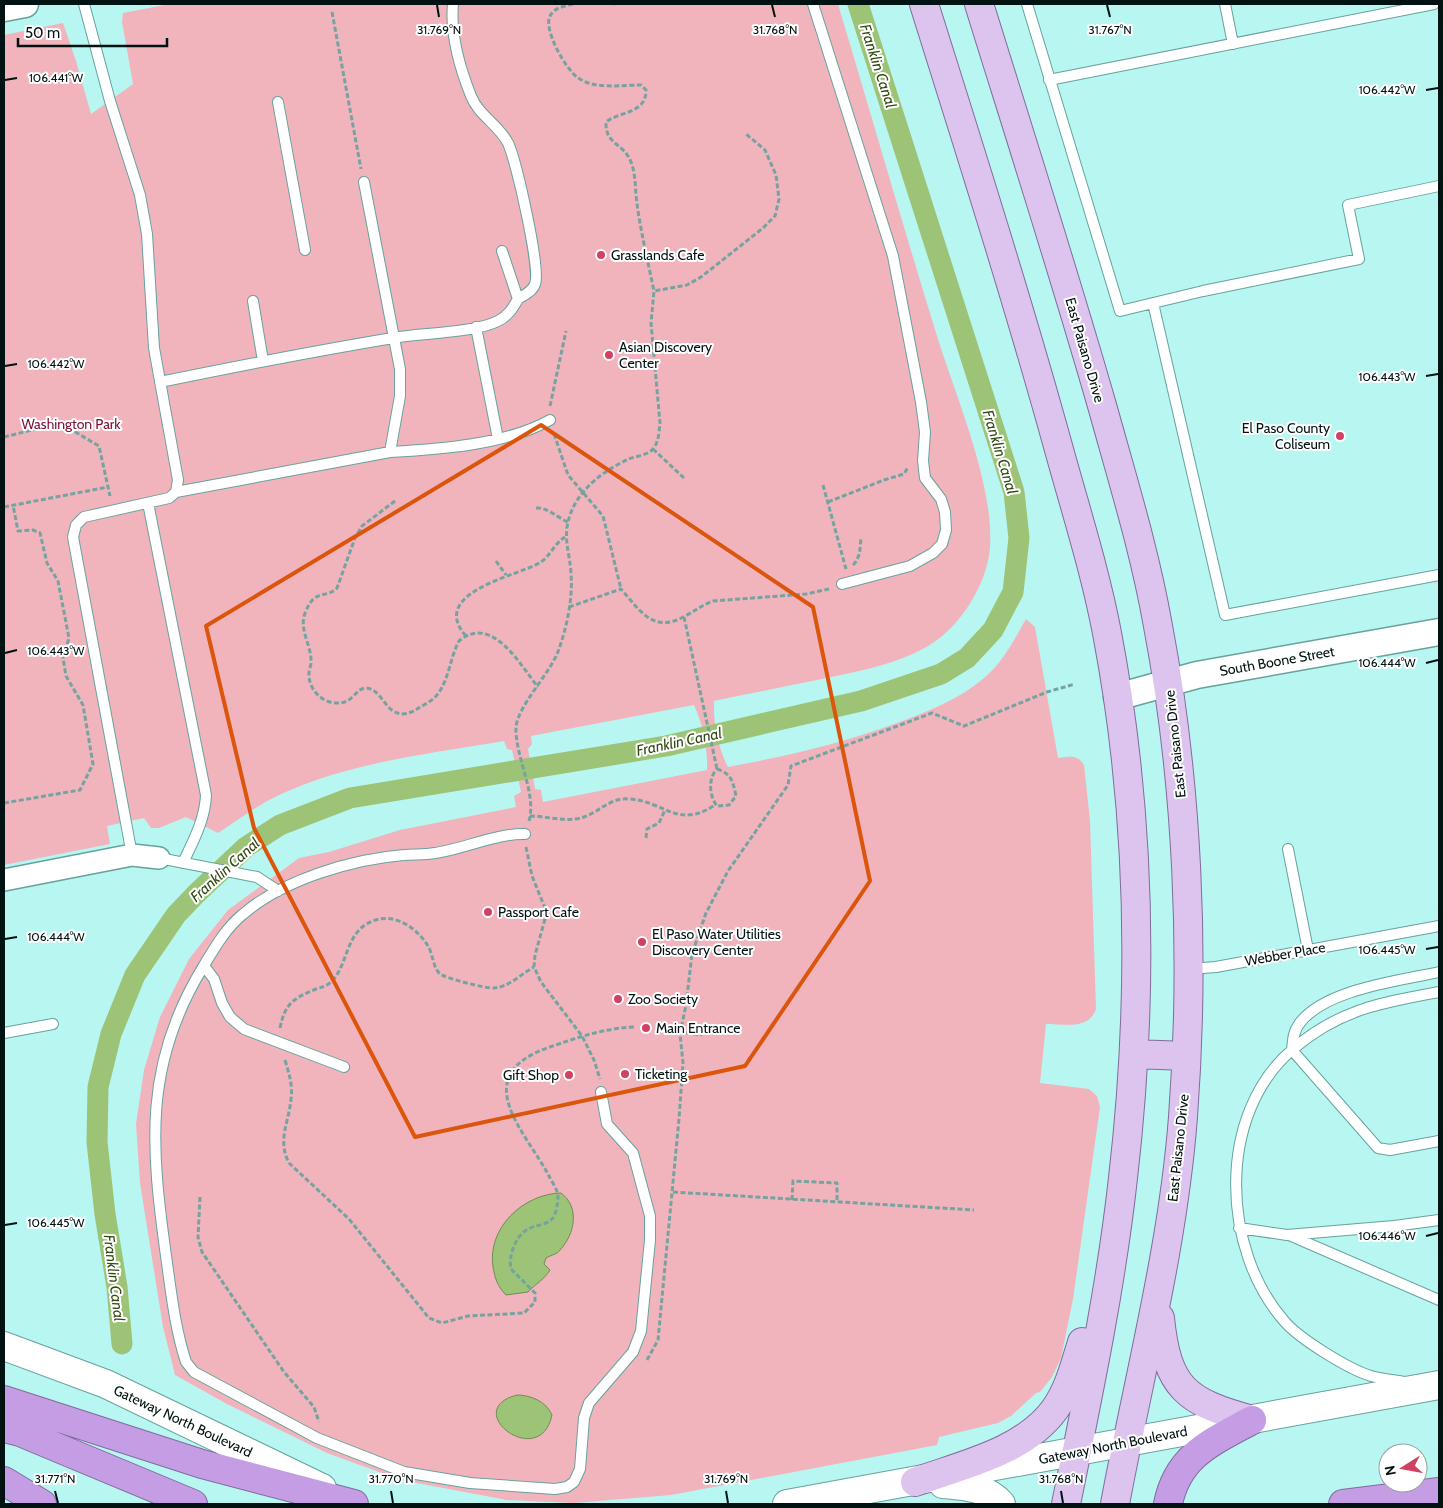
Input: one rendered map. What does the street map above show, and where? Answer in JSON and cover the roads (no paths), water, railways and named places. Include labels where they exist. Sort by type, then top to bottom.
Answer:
[{"type":"highway","points":[[4,1400],[202,1464],[356,1504]]},
{"type":"highway","points":[[1168,1504],[1180,1469],[1202,1448],[1252,1420]]},
{"type":"highway","points":[[4,1428],[20,1432],[193,1504]]},
{"type":"highway","points":[[4,1482],[42,1504]]},
{"type":"highway","points":[[1344,1504],[1439,1492]]},
{"type":"main road","points":[[924,4],[1038,373],[1090,565],[1107,633],[1125,758],[1136,898],[1134,1054],[1123,1182],[1108,1281],[1066,1504]]},
{"type":"main road","name":"East Paisano Drive","points":[[979,4],[1078,322],[1134,517],[1149,578],[1168,683],[1174,723],[1181,799],[1189,969],[1186,1056],[1177,1171],[1158,1295],[1115,1504]]},
{"type":"main road","points":[[1134,1054],[1186,1056]]},
{"type":"main road","points":[[915,1482],[991,1454],[1017,1442],[1043,1424],[1056,1408],[1070,1380],[1094,1308],[1108,1281]]},
{"type":"main road","points":[[1158,1295],[1163,1348],[1169,1369],[1186,1393],[1206,1406],[1252,1420]]},
{"type":"main road","name":"Gateway North Boulevard","points":[[4,1346],[106,1384],[356,1504]]},
{"type":"main road","name":"Gateway North Boulevard","points":[[787,1504],[1076,1453],[1127,1441],[1435,1386]]},
{"type":"main road","points":[[915,1482],[974,1487],[996,1498],[1001,1504]]},
{"type":"street","points":[[4,8],[25,4]]},
{"type":"street","name":"South Boone Street","points":[[1117,697],[1197,676],[1439,632]]},
{"type":"street","points":[[4,880],[132,855],[159,858]]},
{"type":"lane","points":[[84,4],[110,101],[140,195],[147,234],[154,348],[178,480],[176,492]]},
{"type":"lane","points":[[160,382],[263,361],[395,338],[476,327],[498,321],[512,311],[518,299],[536,284],[525,206],[508,144],[497,127],[479,111],[462,70],[451,25],[453,4]]},
{"type":"lane","points":[[813,4],[893,256],[921,402],[925,432],[923,461],[925,478],[941,498],[945,512],[946,530],[942,544],[933,553],[910,566],[842,584]]},
{"type":"lane","points":[[1027,4],[1120,311],[1359,259],[1348,204],[1439,186]]},
{"type":"lane","points":[[1225,4],[1233,44]]},
{"type":"lane","points":[[1049,80],[1434,4]]},
{"type":"lane","points":[[278,102],[305,250]]},
{"type":"lane","points":[[364,182],[400,369],[400,396],[390,452]]},
{"type":"lane","points":[[502,251],[518,299]]},
{"type":"lane","points":[[253,301],[263,361]]},
{"type":"lane","points":[[1153,303],[1225,615],[1439,575]]},
{"type":"lane","points":[[476,327],[498,439]]},
{"type":"lane","points":[[132,855],[73,537],[76,525],[84,517],[170,498],[176,492],[390,452],[426,450],[514,436],[550,420]]},
{"type":"lane","points":[[148,503],[206,795],[205,808],[187,863]]},
{"type":"lane","points":[[525,834],[511,834],[443,852],[403,855],[321,872],[278,891],[242,915],[217,944],[186,994],[164,1056],[154,1130],[158,1195],[169,1275],[186,1362],[194,1372],[317,1438],[404,1472],[470,1483],[554,1489],[567,1487],[574,1482],[580,1469],[584,1418],[589,1403],[633,1352],[641,1332],[650,1240],[650,1216],[633,1152],[607,1124],[602,1092]]},
{"type":"lane","points":[[1288,849],[1308,950]]},
{"type":"lane","points":[[159,858],[257,877],[278,891]]},
{"type":"lane","name":"Webber Place","points":[[1189,969],[1216,967],[1439,926]]},
{"type":"lane","points":[[204,966],[214,979],[222,1002],[230,1017],[244,1028],[344,1067]]},
{"type":"lane","points":[[1439,972],[1356,990],[1329,1001],[1298,1024],[1292,1050],[1378,1148],[1390,1150],[1439,1141]]},
{"type":"lane","points":[[1435,1386],[1370,1376],[1325,1352],[1286,1323],[1262,1292],[1239,1228],[1236,1186],[1241,1140],[1253,1103],[1273,1072],[1292,1050],[1324,1026],[1344,1015],[1376,1004],[1439,992]]},
{"type":"lane","points":[[4,1033],[53,1024]]},
{"type":"lane","points":[[1239,1228],[1287,1235],[1439,1220]]},
{"type":"lane","points":[[1426,1222],[1439,1227]]},
{"type":"lane","points":[[1287,1235],[1439,1300]]},
{"type":"waterway","name":"Franklin Canal","points":[[122,1344],[117,1287],[105,1214],[97,1142],[98,1087],[111,1034],[135,975],[176,915],[246,847],[280,825],[350,798],[666,746],[861,701],[941,674],[967,658],[993,630],[1013,592],[1019,538],[1014,492],[858,4]]},
{"type":"place","name":"Grasslands Cafe","points":[[601,255]]},
{"type":"place","name":"Asian Discovery Center","points":[[609,355]]},
{"type":"place","name":"El Paso County Coliseum","points":[[1340,436]]},
{"type":"place","name":"Passport Cafe","points":[[488,912]]},
{"type":"place","name":"El Paso Water Utilities Discovery Center","points":[[642,942]]},
{"type":"place","name":"Zoo Society","points":[[618,999]]},
{"type":"place","name":"Main Entrance","points":[[646,1028]]},
{"type":"place","name":"Ticketing","points":[[625,1074]]},
{"type":"place","name":"Gift Shop","points":[[569,1075]]},
{"type":"park label","name":"Washington Park","points":[[71,424]]}]
